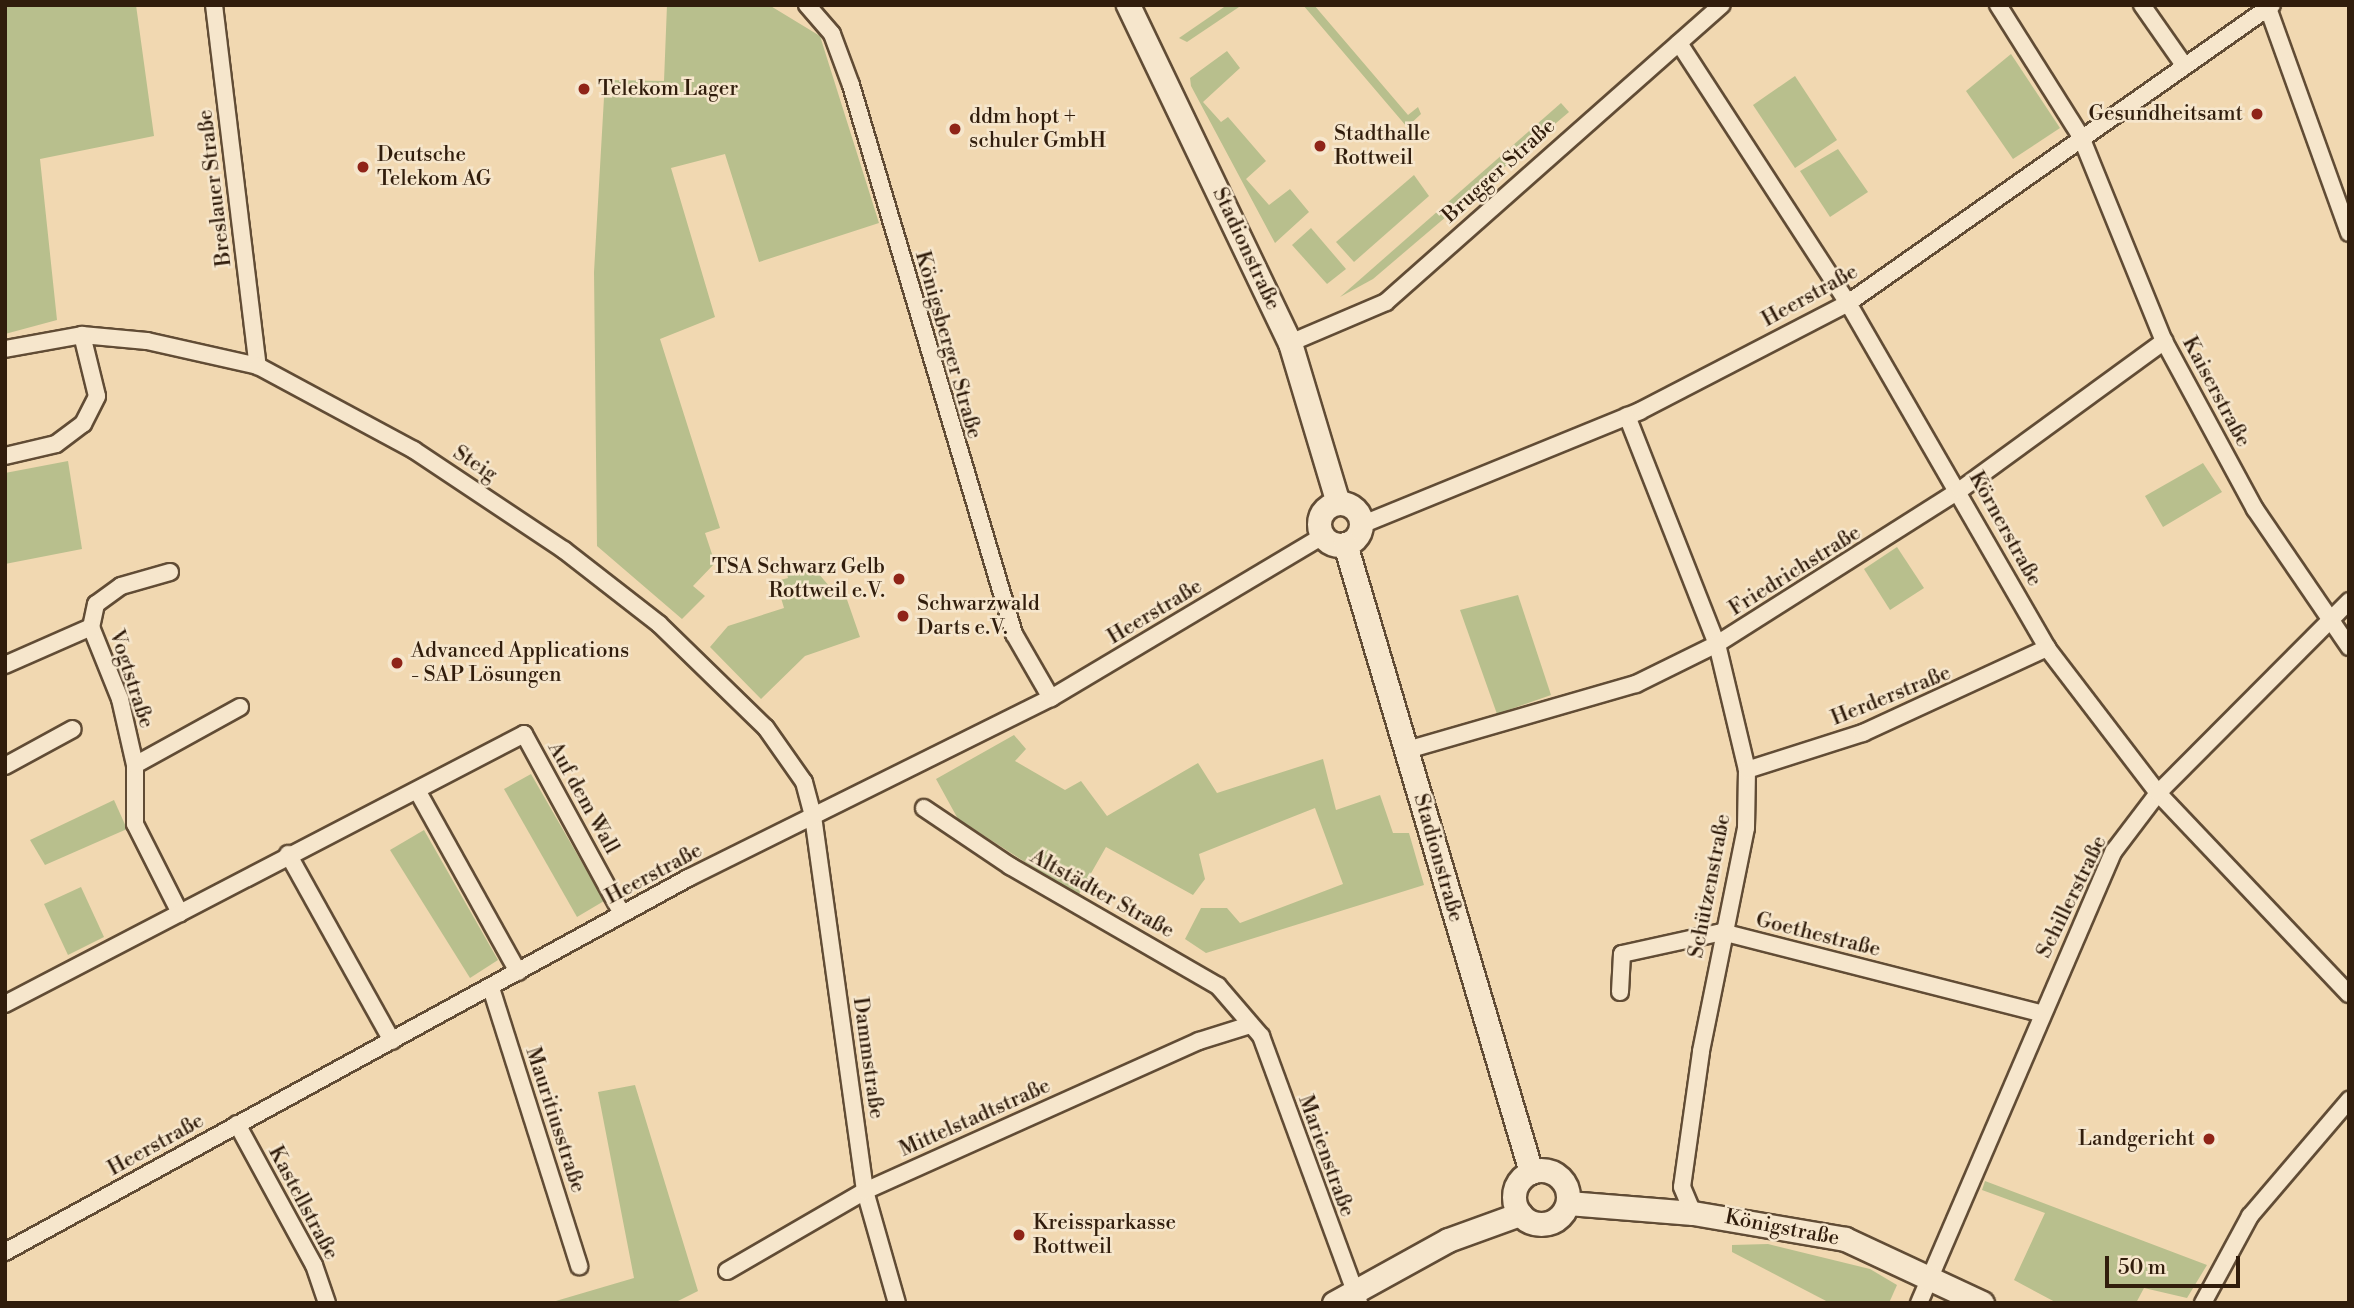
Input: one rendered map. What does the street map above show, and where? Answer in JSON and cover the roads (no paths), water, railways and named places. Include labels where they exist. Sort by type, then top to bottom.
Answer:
[{"type":"street","name":"Breslauer Straße","points":[[214,5],[258,366]]},
{"type":"street","name":"Königsberger Straße","points":[[807,5],[832,34],[851,85],[1010,621],[1051,698]]},
{"type":"street","name":"Stadionstraße","points":[[1128,5],[1290,343],[1338,503]]},
{"type":"street","name":"Brugger Straße","points":[[1290,343],[1386,302],[1722,5]]},
{"type":"street","name":"Kaiserstraße","points":[[1998,5],[2081,137],[2164,341],[2255,509],[2327,620],[2349,648]]},
{"type":"street","points":[[2142,5],[2184,65]]},
{"type":"street","name":"Heerstraße","points":[[1361,525],[1627,416],[1848,303],[2081,137],[2270,7]]},
{"type":"street","points":[[2270,7],[2349,233]]},
{"type":"street","name":"Körnerstraße","points":[[1679,43],[1848,303],[1960,490],[2047,648],[2158,793],[2349,994]]},
{"type":"street","name":"Steig","points":[[5,349],[82,335],[147,341],[258,366],[453,475],[659,624],[766,728],[804,782],[813,816]]},
{"type":"street","points":[[5,456],[56,444],[83,424],[97,396],[82,335]]},
{"type":"street","name":"Friedrichstraße","points":[[1407,750],[1636,684],[1717,644],[1960,490],[2164,341]]},
{"type":"street","name":"Schützenstraße","points":[[1627,416],[1717,644],[1747,769],[1746,828],[1722,932],[1682,1187],[1693,1213]]},
{"type":"street","points":[[1338,503],[1352,506],[1361,525],[1345,544],[1323,536],[1322,513],[1338,503]]},
{"type":"street","name":"Heerstraße","points":[[5,1252],[622,914],[1051,698],[1323,536]]},
{"type":"street","name":"Stadionstraße","points":[[1345,544],[1531,1172]]},
{"type":"street","name":"Vogtstraße","points":[[170,572],[121,586],[96,604],[91,626],[120,699],[135,765],[135,824],[180,914]]},
{"type":"street","name":"Schillerstraße","points":[[1919,1303],[2039,1013],[2114,852],[2158,793],[2327,620],[2349,601]]},
{"type":"street","points":[[5,665],[91,626]]},
{"type":"street","name":"Herderstraße","points":[[1747,769],[1863,733],[2047,648]]},
{"type":"street","name":"Vogtstraße","points":[[135,765],[240,707]]},
{"type":"street","points":[[5,766],[74,729]]},
{"type":"street","name":"Auf dem Wall","points":[[6,1001],[180,914],[288,854],[418,792],[524,734],[622,914]]},
{"type":"street","points":[[418,792],[518,972]]},
{"type":"street","name":"Altstädter Straße","points":[[924,808],[1010,866],[1207,976],[1250,1025]]},
{"type":"street","name":"Dammstraße","points":[[813,816],[865,1191],[897,1303]]},
{"type":"street","points":[[288,854],[392,1041]]},
{"type":"street","name":"Goethestraße","points":[[1620,992],[1622,954],[1722,932],[2039,1013]]},
{"type":"street","name":"Mauritiusstraße","points":[[491,988],[579,1266]]},
{"type":"street","name":"Mittelstadtstraße","points":[[727,1271],[865,1191],[1199,1041],[1250,1025]]},
{"type":"street","name":"Marienstraße","points":[[1250,1025],[1261,1036],[1349,1299]]},
{"type":"street","points":[[2203,1303],[2250,1216],[2349,1100]]},
{"type":"street","name":"Kastellstraße","points":[[237,1124],[314,1265],[327,1303]]},
{"type":"street","points":[[1531,1172],[1556,1174],[1567,1186],[1568,1203],[1551,1223],[1534,1223],[1520,1214],[1515,1190],[1531,1172]]},
{"type":"street","name":"Königstraße","points":[[1568,1203],[1693,1213],[1845,1239],[1930,1274],[1982,1303]]},
{"type":"street","points":[[1349,1299],[1448,1240],[1520,1214]]},
{"type":"place","name":"Telekom Lager","points":[[584,89]]},
{"type":"place","name":"Gesundheitsamt","points":[[2257,114]]},
{"type":"place","name":"ddm hopt + schuler GmbH","points":[[955,129]]},
{"type":"place","name":"Stadthalle Rottweil","points":[[1320,146]]},
{"type":"place","name":"Deutsche Telekom AG","points":[[363,167]]},
{"type":"place","name":"TSA Schwarz Gelb Rottweil e.V.","points":[[899,579]]},
{"type":"place","name":"Schwarzwald Darts e.V.","points":[[903,616]]},
{"type":"place","name":"Advanced Applications - SAP Lösungen","points":[[397,663]]},
{"type":"place","name":"Landgericht","points":[[2209,1139]]},
{"type":"place","name":"Kreissparkasse Rottweil","points":[[1019,1235]]}]
